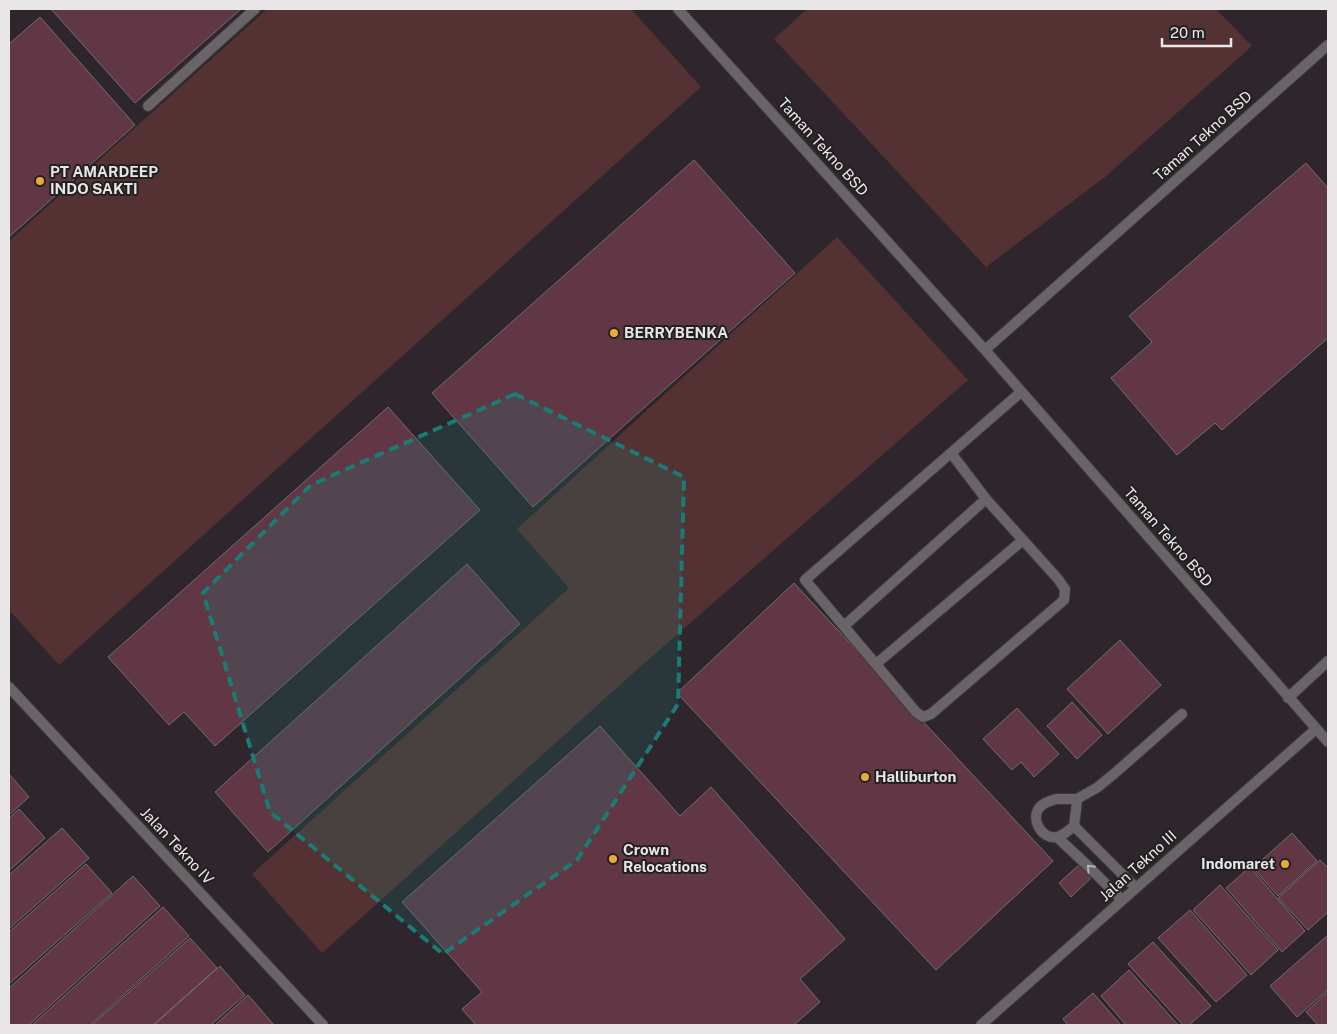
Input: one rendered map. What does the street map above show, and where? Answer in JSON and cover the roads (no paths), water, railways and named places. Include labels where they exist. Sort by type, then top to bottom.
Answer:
[{"type":"lane","points":[[148,106],[254,9]]},
{"type":"lane","name":"Taman Tekno BSD","points":[[678,9],[985,350],[1328,742]]},
{"type":"lane","name":"Taman Tekno BSD","points":[[985,350],[1328,45]]},
{"type":"lane","points":[[951,453],[986,499],[1058,579],[1065,589],[1064,600],[931,714],[923,717],[916,712],[805,580],[1021,392]]},
{"type":"lane","points":[[844,626],[986,499]]},
{"type":"lane","points":[[876,664],[1023,540]]},
{"type":"lane","points":[[1288,698],[1328,661]]},
{"type":"lane","name":"Jalan Tekno IV","points":[[9,687],[323,1025]]},
{"type":"lane","points":[[1122,900],[1057,838],[1043,833],[1038,827],[1036,812],[1047,802],[1076,799],[1098,787],[1182,714]]},
{"type":"lane","name":"Jalan Tekno III","points":[[981,1025],[1316,729]]},
{"type":"lane","points":[[1057,838],[1074,826],[1076,799]]},
{"type":"lane","points":[[1074,826],[1136,888]]},
{"type":"place","name":"PT AMARDEEP INDO SAKTI","points":[[40,181]]},
{"type":"place","name":"BERRYBENKA","points":[[614,333]]},
{"type":"place","name":"Halliburton","points":[[865,777]]},
{"type":"place","name":"Crown Relocations","points":[[613,859]]},
{"type":"place","name":"Indomaret","points":[[1285,864]]}]
